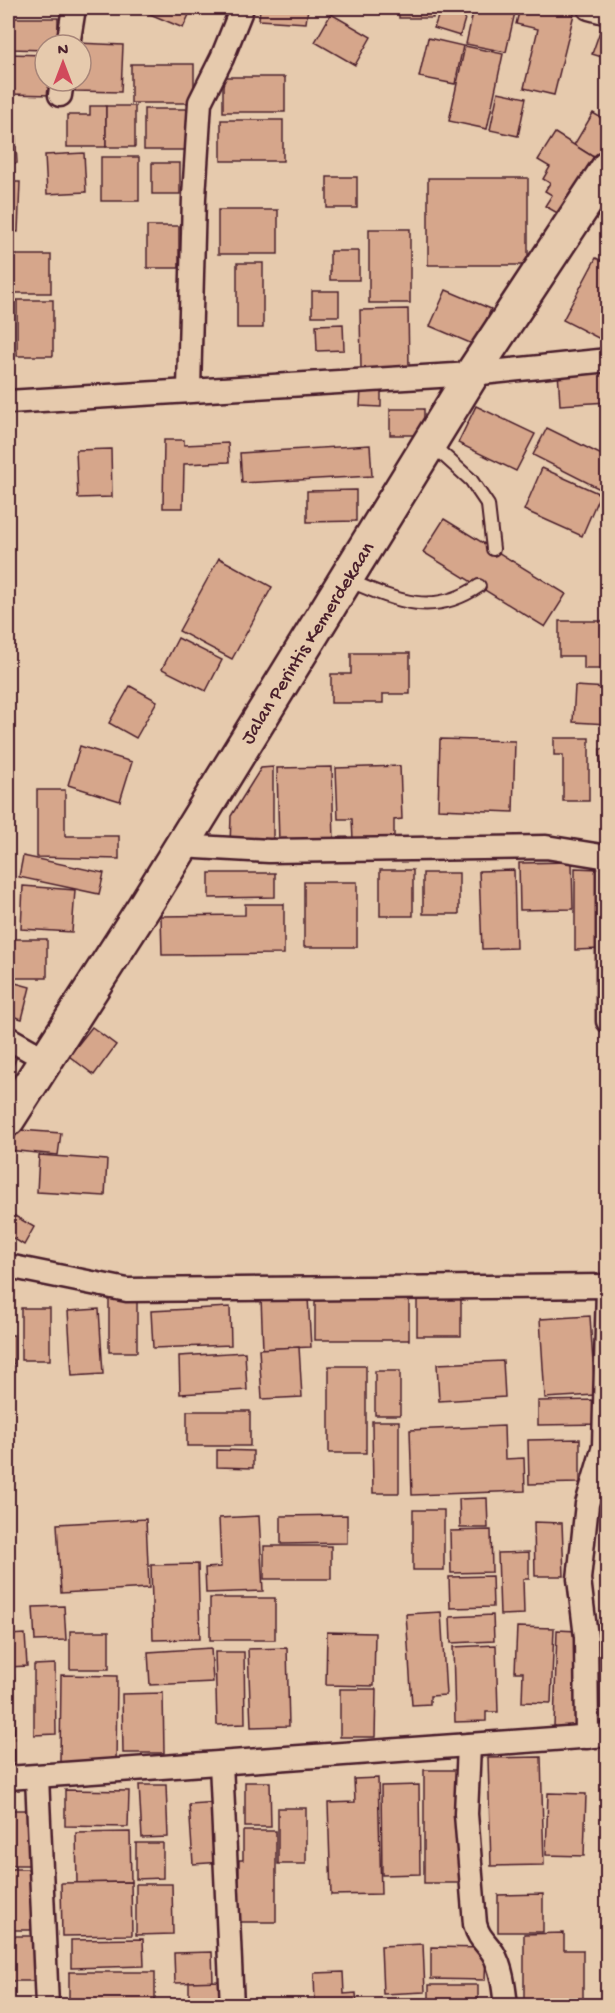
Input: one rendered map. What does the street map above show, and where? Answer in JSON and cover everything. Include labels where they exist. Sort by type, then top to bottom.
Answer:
[{"type":"main road","name":"Jalan Perintis Kemerdekaan","points":[[8,1119],[472,374],[608,168]]},
{"type":"street","points":[[70,33],[74,8]]},
{"type":"street","points":[[189,389],[194,197],[200,102],[222,58],[242,8]]},
{"type":"street","points":[[589,8],[608,13]]},
{"type":"street","points":[[8,402],[189,389],[472,374],[608,360]]},
{"type":"street","points":[[180,846],[269,851],[546,847],[608,857]]},
{"type":"street","points":[[608,871],[608,1021]]},
{"type":"street","points":[[8,1038],[45,1059]]},
{"type":"street","points":[[8,1266],[127,1290],[608,1286],[604,1446],[586,1504],[579,1579],[597,1736],[8,1778]]},
{"type":"street","points":[[469,1745],[466,1814],[475,1924],[479,1938],[492,1951],[500,1967],[506,2006]]},
{"type":"street","points":[[221,1763],[232,2006]]},
{"type":"street","points":[[37,1777],[47,2006]]},
{"type":"lane","points":[[429,443],[471,480],[488,505],[493,549]]},
{"type":"lane","points":[[346,579],[398,601],[429,605],[462,597],[479,586]]},
{"type":"building","points":[[144,8],[192,8],[183,28],[143,11]]},
{"type":"building","points":[[260,8],[308,8],[306,23],[259,20]]},
{"type":"building","points":[[338,8],[376,8],[376,12]]},
{"type":"building","points":[[399,8],[433,8],[433,18],[399,18]]},
{"type":"building","points":[[441,8],[468,8],[460,36],[434,28]]},
{"type":"building","points":[[474,8],[516,8],[506,52],[466,44]]},
{"type":"building","points":[[520,8],[575,10],[554,95],[524,88],[538,29],[516,24]]},
{"type":"building","points":[[331,14],[371,37],[355,65],[315,42]]},
{"type":"building","points":[[605,17],[608,18],[608,59],[592,54]]},
{"type":"building","points":[[13,18],[58,18],[58,33],[33,33],[33,50],[12,49]]},
{"type":"building","points":[[428,38],[463,46],[455,84],[419,77]]},
{"type":"building","points":[[93,44],[123,45],[121,92],[93,91]]},
{"type":"building","points":[[465,46],[503,54],[487,129],[449,121]]},
{"type":"building","points":[[8,54],[33,55],[33,93],[53,93],[53,95],[8,94]]},
{"type":"building","points":[[131,64],[194,64],[194,103],[131,103]]},
{"type":"building","points":[[223,77],[285,77],[285,112],[223,112]]},
{"type":"building","points":[[498,92],[526,98],[518,136],[490,130]]},
{"type":"building","points":[[90,106],[106,106],[106,147],[67,147],[67,115],[90,115]]},
{"type":"building","points":[[106,106],[135,106],[135,147],[106,147]]},
{"type":"building","points":[[144,109],[192,109],[192,150],[144,150]]},
{"type":"building","points":[[593,113],[608,122],[608,156],[603,163],[574,145]]},
{"type":"building","points":[[221,120],[283,120],[283,161],[221,161]]},
{"type":"building","points":[[15,128],[17,163],[8,164],[8,129]]},
{"type":"building","points":[[555,133],[603,163],[568,219],[545,206],[552,195],[545,191],[550,183],[543,179],[550,167],[538,160]]},
{"type":"building","points":[[84,153],[86,192],[47,194],[45,155]]},
{"type":"building","points":[[101,157],[139,157],[139,201],[101,201]]},
{"type":"building","points":[[152,163],[180,163],[180,194],[152,194]]},
{"type":"building","points":[[327,177],[357,177],[357,208],[327,208]]},
{"type":"building","points":[[428,178],[528,178],[528,265],[428,265]]},
{"type":"building","points":[[8,182],[20,182],[18,232],[8,231]]},
{"type":"building","points":[[218,210],[278,210],[278,254],[218,254]]},
{"type":"building","points":[[147,226],[179,226],[179,268],[147,268]]},
{"type":"building","points":[[369,229],[410,229],[410,303],[369,303]]},
{"type":"building","points":[[330,251],[359,251],[359,280],[330,280]]},
{"type":"building","points":[[8,255],[51,255],[51,293],[8,293]]},
{"type":"building","points":[[596,258],[608,264],[608,343],[563,320]]},
{"type":"building","points":[[237,263],[263,263],[263,328],[237,328]]},
{"type":"building","points":[[446,290],[491,309],[475,345],[430,326]]},
{"type":"building","points":[[312,291],[339,291],[339,316],[312,316]]},
{"type":"building","points":[[17,300],[53,300],[53,356],[17,356]]},
{"type":"building","points":[[408,309],[409,368],[361,369],[360,310]]},
{"type":"building","points":[[343,324],[344,350],[317,351],[316,325]]},
{"type":"building","points":[[608,368],[608,402],[560,405],[558,370]]},
{"type":"building","points":[[361,390],[381,391],[381,407],[360,406]]},
{"type":"building","points":[[476,406],[535,434],[516,471],[458,443]]},
{"type":"building","points":[[390,409],[424,409],[424,435],[390,435]]},
{"type":"building","points":[[547,428],[608,458],[606,492],[533,455]]},
{"type":"building","points":[[164,440],[184,440],[184,445],[228,443],[229,462],[184,464],[183,508],[163,508]]},
{"type":"building","points":[[370,445],[372,476],[242,483],[240,453]]},
{"type":"building","points":[[111,449],[112,497],[78,498],[76,450]]},
{"type":"building","points":[[542,468],[600,494],[582,536],[524,510]]},
{"type":"building","points":[[356,490],[356,521],[307,522],[307,491]]},
{"type":"building","points":[[444,519],[566,594],[545,627],[423,552]]},
{"type":"building","points":[[219,558],[272,587],[232,659],[179,631]]},
{"type":"building","points":[[559,621],[608,621],[608,669],[584,669],[584,656],[559,656]]},
{"type":"building","points":[[178,638],[222,660],[206,691],[162,669]]},
{"type":"building","points":[[351,653],[410,653],[410,694],[383,694],[383,703],[331,703],[331,674],[351,674]]},
{"type":"building","points":[[130,686],[157,701],[136,738],[109,723]]},
{"type":"building","points":[[575,686],[608,688],[608,724],[573,722]]},
{"type":"building","points":[[554,738],[589,738],[589,801],[563,801],[563,755],[554,755]]},
{"type":"building","points":[[440,739],[515,741],[513,812],[438,809]]},
{"type":"building","points":[[80,746],[132,762],[120,801],[68,785]]},
{"type":"building","points":[[600,749],[608,749],[608,809],[603,809]]},
{"type":"building","points":[[400,766],[402,819],[394,820],[394,839],[353,840],[352,819],[338,819],[336,768]]},
{"type":"building","points":[[273,767],[273,844],[230,845],[231,816],[261,768]]},
{"type":"building","points":[[332,767],[334,842],[279,843],[277,768]]},
{"type":"building","points":[[37,790],[65,790],[65,836],[119,836],[119,859],[37,857]]},
{"type":"building","points":[[23,856],[104,873],[99,894],[19,877]]},
{"type":"building","points":[[572,862],[573,909],[520,910],[519,863]]},
{"type":"building","points":[[575,868],[599,869],[601,949],[575,950]]},
{"type":"building","points":[[380,870],[413,870],[413,916],[380,916]]},
{"type":"building","points":[[514,870],[516,948],[482,949],[479,871]]},
{"type":"building","points":[[209,873],[275,873],[275,897],[209,898]]},
{"type":"building","points":[[423,873],[459,873],[459,914],[423,914]]},
{"type":"building","points":[[304,882],[357,882],[357,947],[304,947]]},
{"type":"building","points":[[23,886],[75,890],[72,932],[21,929]]},
{"type":"building","points":[[245,904],[284,904],[284,954],[162,955],[161,916],[245,915]]},
{"type":"building","points":[[8,939],[47,939],[47,978],[8,978]]},
{"type":"building","points":[[8,981],[30,987],[22,1019],[8,1015]]},
{"type":"building","points":[[92,1027],[116,1045],[94,1075],[69,1056]]},
{"type":"building","points":[[8,1052],[17,1056],[8,1078]]},
{"type":"building","points":[[19,1130],[61,1133],[58,1155],[8,1150]]},
{"type":"building","points":[[39,1155],[107,1160],[105,1196],[37,1192]]},
{"type":"building","points":[[8,1212],[34,1227],[24,1245],[8,1235]]},
{"type":"building","points":[[315,1291],[409,1291],[409,1340],[315,1340]]},
{"type":"building","points":[[417,1291],[461,1291],[461,1336],[417,1336]]},
{"type":"building","points":[[109,1295],[137,1295],[137,1352],[109,1352]]},
{"type":"building","points":[[261,1298],[308,1298],[311,1347],[263,1349]]},
{"type":"building","points":[[230,1307],[231,1345],[153,1348],[151,1311]]},
{"type":"building","points":[[21,1308],[50,1308],[50,1360],[21,1360]]},
{"type":"building","points":[[99,1309],[103,1374],[72,1376],[68,1311]]},
{"type":"building","points":[[590,1316],[595,1395],[545,1398],[540,1319]]},
{"type":"building","points":[[8,1335],[14,1335],[14,1364],[8,1364]]},
{"type":"building","points":[[299,1347],[302,1397],[262,1399],[259,1349]]},
{"type":"building","points":[[245,1352],[247,1390],[180,1394],[179,1356]]},
{"type":"building","points":[[503,1361],[505,1397],[439,1401],[437,1364]]},
{"type":"building","points":[[329,1366],[366,1366],[366,1453],[329,1453]]},
{"type":"building","points":[[375,1371],[400,1371],[400,1415],[375,1415]]},
{"type":"building","points":[[601,1400],[602,1424],[538,1425],[538,1401]]},
{"type":"building","points":[[187,1411],[250,1411],[250,1446],[187,1446]]},
{"type":"building","points":[[372,1421],[399,1421],[399,1493],[373,1493]]},
{"type":"building","points":[[504,1426],[505,1459],[524,1458],[525,1491],[412,1495],[410,1430]]},
{"type":"building","points":[[580,1439],[580,1483],[529,1484],[528,1440]]},
{"type":"building","points":[[217,1450],[253,1451],[253,1468],[217,1467]]},
{"type":"building","points":[[487,1498],[488,1528],[460,1528],[459,1499]]},
{"type":"building","points":[[413,1510],[444,1510],[444,1570],[413,1570]]},
{"type":"building","points":[[347,1515],[347,1543],[281,1544],[281,1516]]},
{"type":"building","points":[[259,1516],[263,1591],[206,1593],[205,1568],[221,1567],[219,1518]]},
{"type":"building","points":[[146,1519],[149,1588],[61,1593],[57,1524]]},
{"type":"building","points":[[534,1522],[562,1523],[564,1576],[535,1576]]},
{"type":"building","points":[[491,1530],[492,1572],[451,1573],[450,1531]]},
{"type":"building","points":[[264,1546],[331,1546],[331,1579],[264,1579]]},
{"type":"building","points":[[529,1552],[529,1579],[523,1579],[524,1614],[500,1615],[498,1553]]},
{"type":"building","points":[[198,1564],[200,1639],[153,1640],[151,1565]]},
{"type":"building","points":[[492,1576],[493,1607],[450,1608],[449,1577]]},
{"type":"building","points":[[210,1598],[275,1598],[275,1640],[210,1640]]},
{"type":"building","points":[[64,1606],[66,1640],[35,1641],[33,1607]]},
{"type":"building","points":[[441,1612],[446,1695],[430,1696],[430,1704],[412,1705],[406,1614]]},
{"type":"building","points":[[493,1615],[494,1641],[451,1643],[450,1617]]},
{"type":"building","points":[[517,1627],[554,1628],[551,1703],[522,1702],[523,1672],[515,1672]]},
{"type":"building","points":[[557,1630],[577,1631],[575,1727],[554,1727]]},
{"type":"building","points":[[70,1631],[109,1631],[109,1669],[70,1669]]},
{"type":"building","points":[[327,1632],[375,1633],[374,1686],[326,1685]]},
{"type":"building","points":[[25,1634],[27,1666],[8,1667],[8,1635]]},
{"type":"building","points":[[496,1645],[498,1712],[486,1712],[486,1721],[455,1722],[453,1647]]},
{"type":"building","points":[[211,1648],[213,1682],[150,1685],[148,1652]]},
{"type":"building","points":[[287,1648],[289,1726],[251,1727],[248,1649]]},
{"type":"building","points":[[215,1652],[244,1652],[245,1724],[217,1725]]},
{"type":"building","points":[[55,1664],[56,1734],[34,1735],[34,1665]]},
{"type":"building","points":[[8,1675],[14,1675],[15,1764],[8,1764]]},
{"type":"building","points":[[61,1675],[117,1676],[116,1764],[60,1763]]},
{"type":"building","points":[[340,1689],[376,1689],[375,1737],[340,1737]]},
{"type":"building","points":[[163,1693],[164,1753],[123,1753],[122,1694]]},
{"type":"building","points":[[541,1757],[544,1865],[491,1866],[488,1758]]},
{"type":"building","points":[[424,1770],[465,1770],[465,1883],[424,1883]]},
{"type":"building","points":[[378,1778],[381,1894],[331,1895],[328,1803],[355,1802],[354,1779]]},
{"type":"building","points":[[245,1782],[270,1782],[271,1827],[245,1827]]},
{"type":"building","points":[[139,1785],[166,1785],[168,1837],[142,1838]]},
{"type":"building","points":[[419,1785],[420,1874],[382,1875],[381,1786]]},
{"type":"building","points":[[65,1790],[129,1791],[128,1827],[65,1826]]},
{"type":"building","points":[[548,1793],[586,1794],[584,1856],[546,1855]]},
{"type":"building","points":[[219,1802],[223,1862],[193,1864],[189,1804]]},
{"type":"building","points":[[278,1808],[306,1808],[306,1864],[278,1864]]},
{"type":"building","points":[[8,1810],[36,1810],[36,1865],[8,1865]]},
{"type":"building","points":[[243,1831],[276,1831],[276,1922],[238,1922],[239,1860],[243,1860]]},
{"type":"building","points":[[130,1832],[131,1882],[77,1883],[76,1833]]},
{"type":"building","points":[[136,1843],[163,1843],[163,1878],[136,1879]]},
{"type":"building","points":[[8,1869],[39,1869],[39,1930],[8,1930]]},
{"type":"building","points":[[131,1882],[132,1935],[62,1936],[61,1883]]},
{"type":"building","points":[[136,1884],[172,1884],[173,1934],[136,1935]]},
{"type":"building","points":[[543,1894],[543,1932],[498,1932],[498,1895]]},
{"type":"building","points":[[564,1933],[564,1950],[583,1950],[583,2005],[524,2005],[524,1934]]},
{"type":"building","points":[[8,1936],[37,1936],[37,1981],[8,1981]]},
{"type":"building","points":[[143,1939],[144,1966],[71,1968],[71,1940]]},
{"type":"building","points":[[423,1944],[425,1992],[383,1994],[381,1946]]},
{"type":"building","points":[[431,1947],[486,1948],[485,1980],[431,1979]]},
{"type":"building","points":[[212,1952],[213,1982],[175,1983],[174,1953]]},
{"type":"building","points":[[69,1972],[155,1972],[155,2006],[69,2006]]},
{"type":"building","points":[[343,1972],[344,1994],[356,1993],[357,2006],[315,2006],[314,1973]]},
{"type":"building","points":[[221,1981],[222,2002],[189,2003],[189,1982]]},
{"type":"building","points":[[429,1985],[478,1985],[478,2003],[503,2003],[503,2006],[429,2006]]}]
